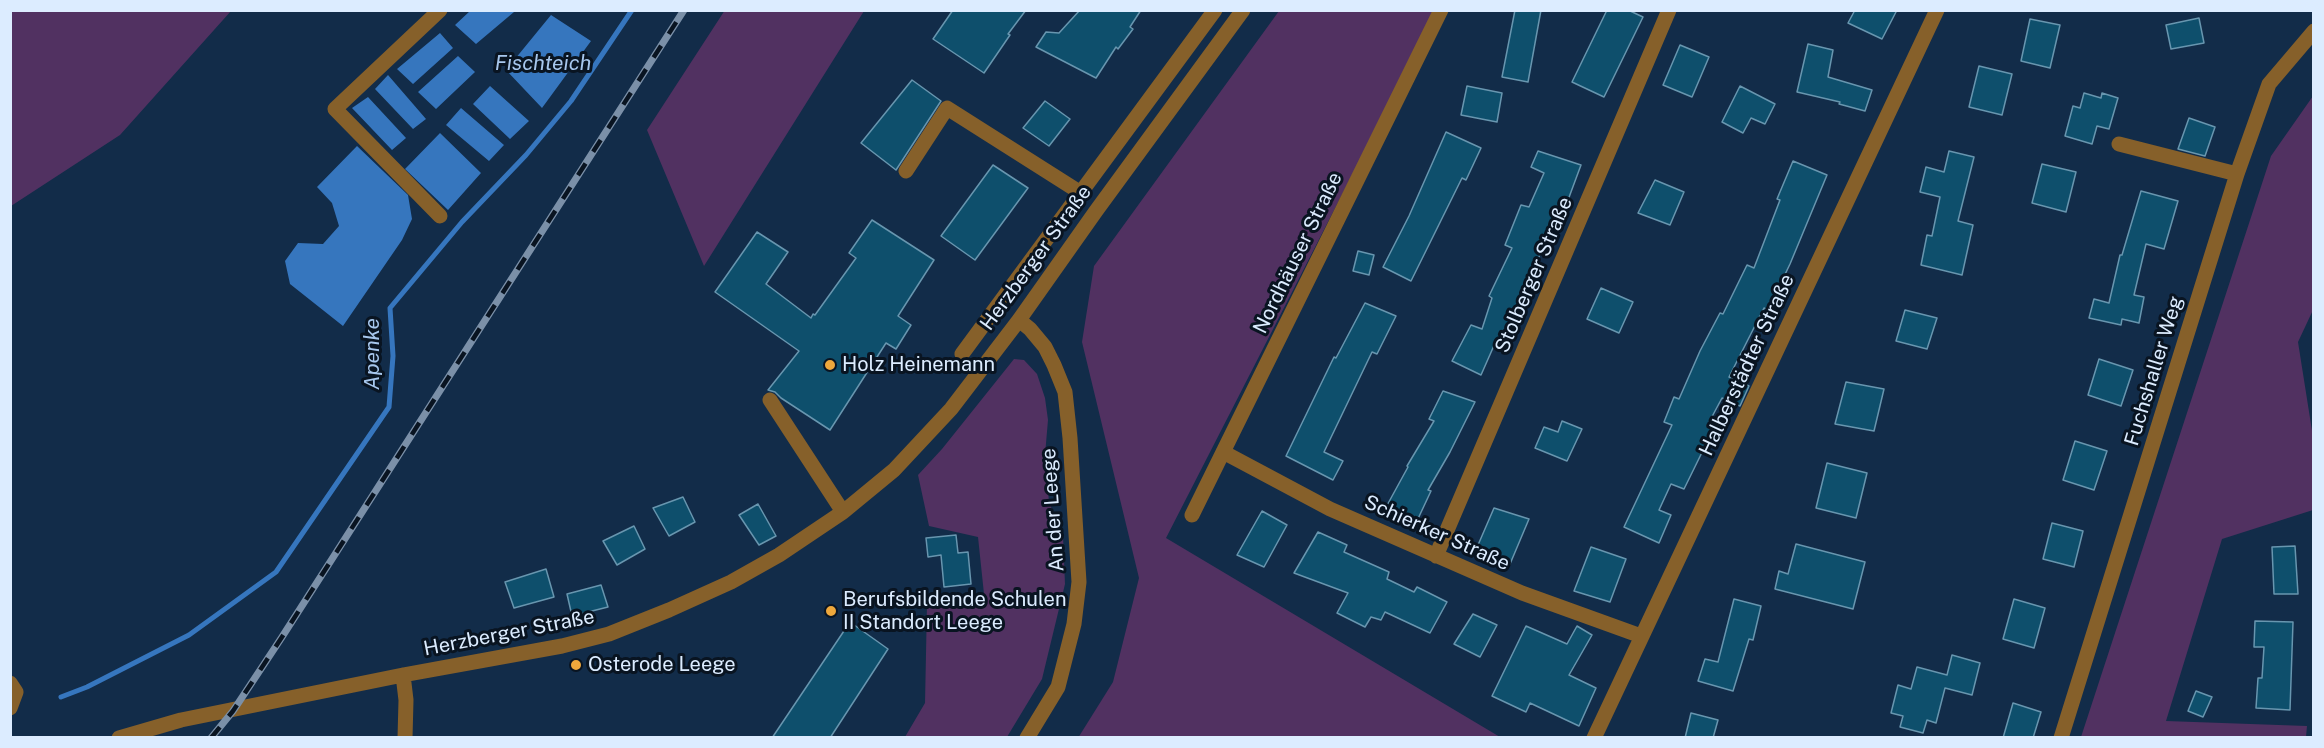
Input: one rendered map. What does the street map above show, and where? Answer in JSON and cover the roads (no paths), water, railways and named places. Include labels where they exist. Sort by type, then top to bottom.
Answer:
[{"type":"street","points":[[440,10],[335,110],[440,216]]},
{"type":"street","name":"Herzberger Straße","points":[[962,354],[1215,10]]},
{"type":"street","name":"Herzberger Straße","points":[[120,738],[182,720],[403,675],[562,646],[609,634],[731,582],[779,555],[843,512],[894,470],[951,409],[1019,320],[1243,10]]},
{"type":"street","name":"Nordhäuser Straße","points":[[1192,515],[1441,10]]},
{"type":"street","name":"Stolberger Straße","points":[[1436,556],[1669,10]]},
{"type":"street","name":"Halberstädter Straße","points":[[1594,738],[1937,10]]},
{"type":"street","name":"Fuchshaller Weg","points":[[2061,738],[2237,174],[2269,84],[2313,31]]},
{"type":"street","name":"Herzberger Straße","points":[[906,171],[947,108],[1081,194]]},
{"type":"street","points":[[2119,144],[2237,174]]},
{"type":"street","name":"An der Leege","points":[[1019,320],[1045,347],[1065,392],[1079,582],[1074,624],[1058,687],[1027,738]]},
{"type":"street","points":[[770,400],[843,512]]},
{"type":"street","name":"Schierker Straße","points":[[1223,452],[1330,509],[1436,556],[1522,593],[1641,636]]},
{"type":"street","points":[[403,675],[406,700],[405,738]]},
{"type":"street","points":[[10,683],[16,692],[10,708]]},
{"type":"water","name":"Fischteich","points":[[512,10],[514,12],[476,44],[455,25],[470,11]]},
{"type":"water","name":"Fischteich","points":[[551,15],[591,41],[542,108],[506,70]]},
{"type":"water","name":"Fischteich","points":[[440,33],[453,48],[413,84],[397,69]]},
{"type":"water","name":"Fischteich","points":[[458,56],[475,72],[436,109],[418,92]]},
{"type":"water","points":[[388,75],[426,119],[413,129],[375,89]]},
{"type":"water","name":"Fischteich","points":[[490,86],[529,121],[510,139],[473,104]]},
{"type":"water","points":[[368,97],[406,138],[392,150],[352,108]]},
{"type":"water","name":"Fischteich","points":[[461,108],[504,145],[489,161],[446,125]]},
{"type":"water","points":[[440,133],[481,173],[448,210],[405,169]]},
{"type":"water","points":[[357,146],[408,195],[412,219],[402,240],[343,326],[290,284],[285,261],[298,243],[323,244],[339,226],[332,203],[317,187]]},
{"type":"waterway","name":"Apenke","points":[[61,697],[87,687],[189,635],[276,572],[389,407],[393,356],[390,308],[462,222],[526,155],[571,101],[632,10]]},
{"type":"railway","points":[[211,738],[233,711],[282,637],[684,10]]},
{"type":"place","name":"Holz Heinemann","points":[[830,365]]},
{"type":"place","name":"Berufsbildende Schulen II Standort Leege","points":[[831,611]]},
{"type":"place","name":"Osterode Leege","points":[[576,665]]}]
